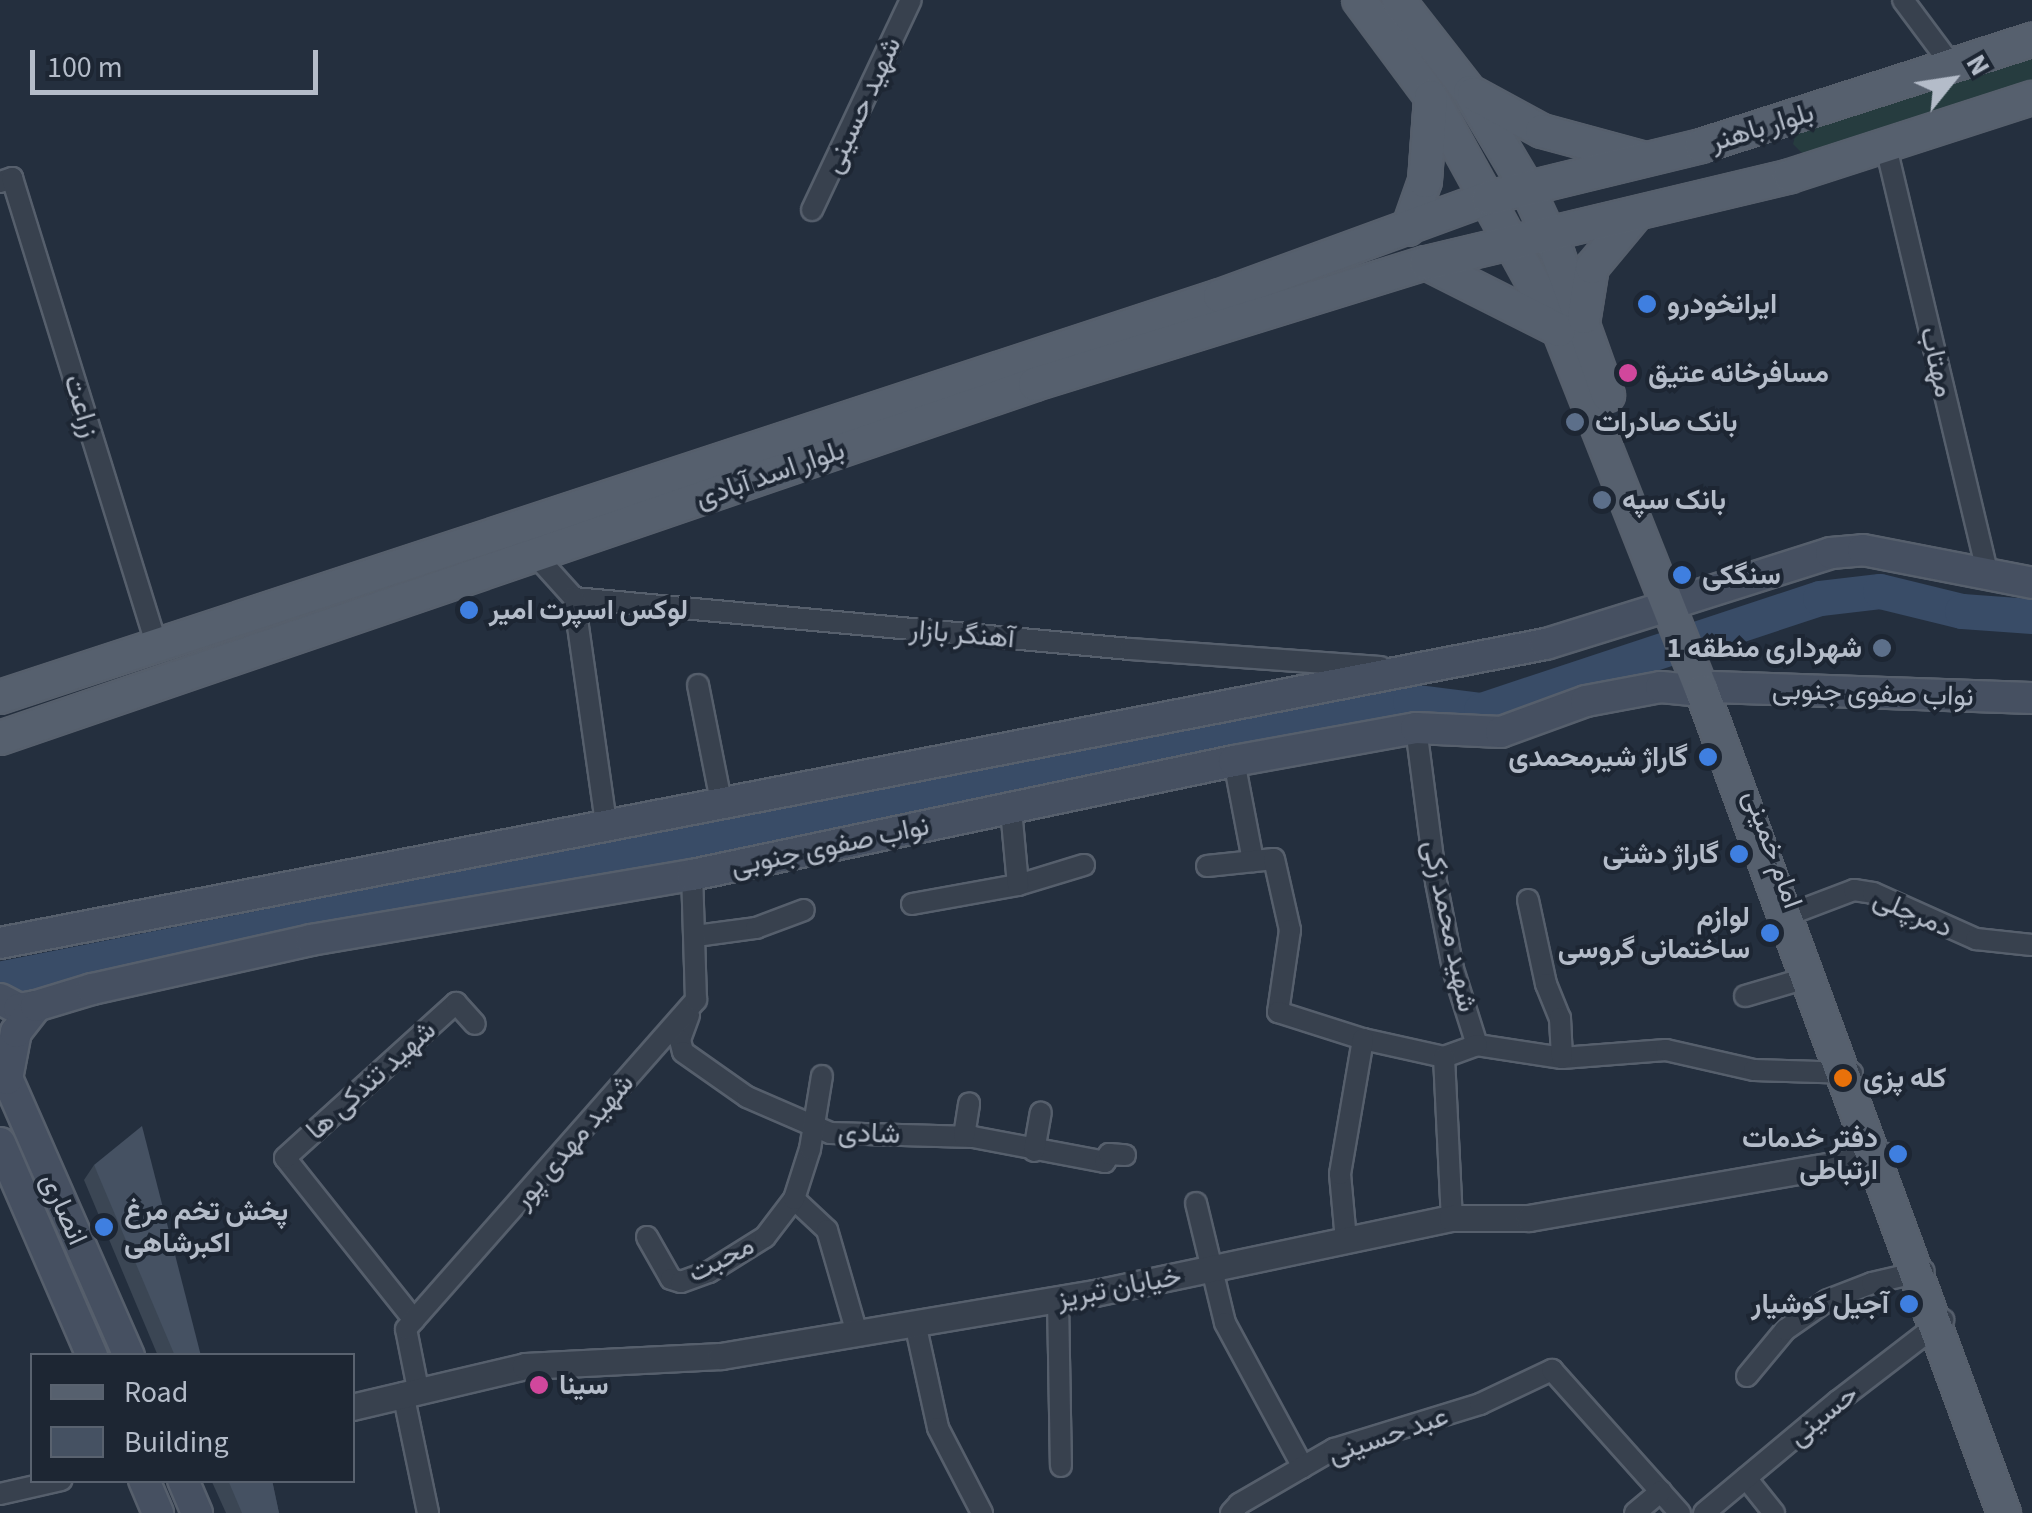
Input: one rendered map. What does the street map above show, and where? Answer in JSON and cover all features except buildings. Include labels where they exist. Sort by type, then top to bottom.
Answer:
[{"type":"main road","name":"امام خمینی","points":[[1398,0],[1470,92],[1549,236],[1572,325],[1921,1271],[2004,1513]]},
{"type":"main road","name":"امام خمینی","points":[[1364,1],[1431,97],[1511,244],[1572,325]]},
{"type":"main road","name":"بلوار باهنر","points":[[1488,198],[1771,124],[2032,40]]},
{"type":"main road","points":[[1470,92],[1542,130],[1646,159]]},
{"type":"main road","points":[[1408,229],[1424,181],[1431,97]]},
{"type":"main road","name":"بلوار باهنر","points":[[1549,236],[1790,176],[2032,98]]},
{"type":"main road","points":[[1771,124],[1770,154],[1790,176]]},
{"type":"main road","name":"بلوار اسد آبادی","points":[[0,698],[1220,296],[1488,198]]},
{"type":"main road","points":[[1426,263],[1572,325],[1592,267],[1636,214]]},
{"type":"main road","name":"بلوار اسد آبادی","points":[[0,738],[538,558],[1035,384],[1426,263],[1549,236]]},
{"type":"main road","points":[[0,943],[1405,668],[1546,644],[1678,610],[1831,553],[1896,553],[1988,576],[2032,582]]},
{"type":"main road","points":[[406,566],[416,599]]},
{"type":"main road","name":"نواب صفوی جنوبی","points":[[36,1006],[92,989],[312,940],[692,875],[1234,761],[1416,728],[1501,732],[1586,701],[1661,687],[1705,683],[2032,698]]},
{"type":"main road","name":"امام خمینی","points":[[1790,914],[1806,978],[1848,1073]]},
{"type":"main road","points":[[0,999],[20,1009],[36,1006]]},
{"type":"main road","points":[[4,1070],[16,1032],[36,1006]]},
{"type":"main road","name":"انصاری","points":[[4,1070],[124,1346]]},
{"type":"main road","name":"انصاری","points":[[0,1143],[91,1353]]},
{"type":"main road","points":[[69,1303],[81,1313],[90,1312],[99,1289]]},
{"type":"main road","name":"امام خمینی","points":[[1940,1324],[2014,1513]]},
{"type":"main road","points":[[93,1353],[97,1337],[110,1332],[124,1346]]},
{"type":"main road","points":[[145,1483],[158,1513]]},
{"type":"main road","points":[[184,1483],[197,1513]]},
{"type":"street","name":"شهید حسینی","points":[[812,210],[911,0]]},
{"type":"street","points":[[1903,0],[1953,66]]},
{"type":"street","name":"مهتاب","points":[[1886,147],[1988,576]]},
{"type":"street","name":"زراعت","points":[[0,182],[12,178],[156,646]]},
{"type":"street","points":[[538,558],[574,598],[606,823]]},
{"type":"street","name":"آهنگر بازار","points":[[574,598],[1130,650],[1405,668]]},
{"type":"street","points":[[698,685],[721,801]]},
{"type":"street","name":"شهید محمد زکی","points":[[1416,728],[1436,882],[1453,969],[1477,1044],[1562,1058],[1666,1050],[1754,1070],[1848,1073]]},
{"type":"street","points":[[1234,761],[1253,861]]},
{"type":"street","points":[[1010,809],[1018,885]]},
{"type":"street","points":[[1206,866],[1274,859],[1290,930],[1278,1012],[1363,1039],[1444,1057],[1477,1044]]},
{"type":"street","points":[[912,904],[1018,885],[1084,865]]},
{"type":"street","points":[[692,875],[696,1000]]},
{"type":"street","name":"دمرچلی","points":[[1790,914],[1854,890],[1873,893],[1976,939],[2032,945]]},
{"type":"street","points":[[1528,900],[1546,984],[1560,1018],[1562,1058]]},
{"type":"street","points":[[696,936],[756,928],[804,910]]},
{"type":"street","points":[[1745,996],[1806,978]]},
{"type":"street","name":"شادی","points":[[696,1000],[680,1040],[682,1052],[747,1097],[814,1128],[830,1133],[964,1136],[1105,1162],[1108,1154],[1125,1155]]},
{"type":"street","name":"شهید مهدی پور","points":[[414,1320],[696,1000]]},
{"type":"street","name":"شهید تندکی ها","points":[[414,1320],[285,1158],[456,1003],[475,1024]]},
{"type":"street","points":[[1346,1240],[1340,1174],[1363,1039]]},
{"type":"street","points":[[1444,1057],[1452,1218]]},
{"type":"street","name":"محبت","points":[[647,1237],[672,1279],[681,1282],[745,1251],[764,1237],[794,1199],[814,1128],[822,1076]]},
{"type":"street","points":[[964,1136],[969,1102]]},
{"type":"street","points":[[1034,1151],[1041,1113]]},
{"type":"street","name":"خیابان تبریز","points":[[355,1406],[525,1366],[721,1356],[1058,1299],[1452,1218],[1528,1218],[1879,1157]]},
{"type":"street","points":[[794,1199],[827,1230],[857,1333]]},
{"type":"street","points":[[1196,1204],[1224,1323],[1303,1467]]},
{"type":"street","points":[[1747,1376],[1784,1330],[1828,1300],[1921,1271]]},
{"type":"street","points":[[1058,1299],[1061,1466]]},
{"type":"street","points":[[414,1320],[406,1330],[410,1391],[428,1513]]},
{"type":"street","points":[[915,1323],[938,1428],[982,1513]]},
{"type":"street","name":"حسینی","points":[[1704,1513],[1838,1401],[1940,1324]]},
{"type":"street","name":"عبد حسینی","points":[[1232,1513],[1239,1504],[1334,1449],[1480,1404],[1552,1370],[1661,1491]]},
{"type":"street","points":[[1746,1478],[1774,1513]]},
{"type":"street","points":[[0,1494],[48,1483]]},
{"type":"street","points":[[1635,1513],[1661,1491],[1680,1513]]},
{"type":"green space","points":[[2032,40],[2032,97],[1807,158],[1793,144],[1798,125]]},
{"type":"waterway","points":[[3,978],[1410,701],[1481,710],[1820,598],[1880,591],[1962,611],[2032,616]]},
{"type":"place","name":"ایرانخودرو","points":[[1647,304]]},
{"type":"place","name":"مسافرخانه عتیق","points":[[1628,373]]},
{"type":"place","name":"بانک صادرات","points":[[1575,422]]},
{"type":"place","name":"بانک سپه","points":[[1602,500]]},
{"type":"place","name":"سنگکی","points":[[1682,575]]},
{"type":"place","name":"لوکس اسپرت امیر","points":[[469,610]]},
{"type":"place","name":"شهرداری منطقه 1","points":[[1882,648]]},
{"type":"place","name":"گاراژ شیرمحمدی","points":[[1708,757]]},
{"type":"place","name":"گاراژ دشتی","points":[[1739,854]]},
{"type":"place","name":"لوازم ساختمانی گروسی","points":[[1770,933]]},
{"type":"place","name":"کله پزی","points":[[1843,1078]]},
{"type":"place","name":"دفتر خدمات ارتباطی","points":[[1898,1154]]},
{"type":"place","name":"پخش تخم مرغ اکبرشاهی","points":[[104,1227]]},
{"type":"place","name":"آجیل کوشیار","points":[[1909,1304]]},
{"type":"place","name":"سینا","points":[[539,1385]]}]
